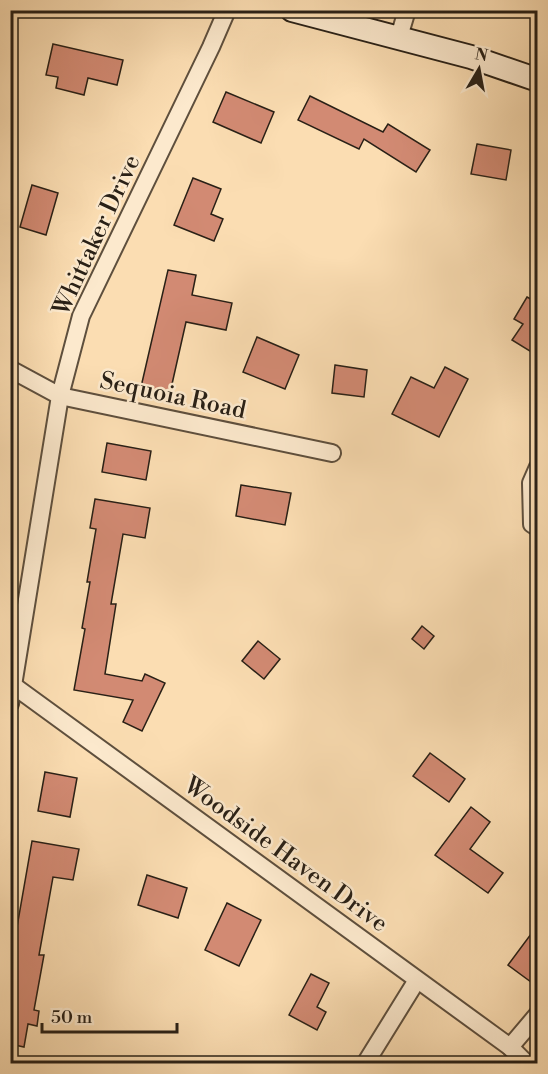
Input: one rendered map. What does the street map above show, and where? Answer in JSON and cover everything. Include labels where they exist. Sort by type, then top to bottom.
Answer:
[{"type":"main road","points":[[292,10],[471,57],[537,80]]},
{"type":"street","name":"Whittaker Drive","points":[[10,704],[60,396],[81,316],[227,10]]},
{"type":"street","points":[[399,37],[407,10]]},
{"type":"street","name":"Sequoia Road","points":[[10,369],[60,396],[332,453]]},
{"type":"street","points":[[537,467],[531,483],[532,524],[537,528]]},
{"type":"street","name":"Woodside Haven Drive","points":[[14,686],[510,1047],[527,1064]]},
{"type":"street","points":[[365,1064],[417,980]]},
{"type":"street","points":[[510,1047],[537,1014]]},
{"type":"building","points":[[53,44],[123,60],[117,85],[88,78],[84,95],[56,88],[58,77],[46,75]]},
{"type":"building","points":[[226,92],[274,112],[261,143],[213,122]]},
{"type":"building","points":[[310,96],[383,132],[388,124],[430,150],[416,172],[364,139],[359,149],[298,120]]},
{"type":"building","points":[[477,144],[511,150],[506,180],[471,174]]},
{"type":"building","points":[[193,178],[221,189],[211,214],[223,219],[214,241],[174,225]]},
{"type":"building","points":[[32,185],[58,193],[46,235],[20,227]]},
{"type":"building","points":[[168,270],[196,275],[192,295],[232,303],[226,330],[186,322],[170,393],[141,387]]},
{"type":"building","points":[[527,297],[536,302],[537,300],[537,345],[533,353],[512,340],[523,324],[514,319]]},
{"type":"building","points":[[257,337],[299,355],[285,389],[243,372]]},
{"type":"building","points":[[335,365],[367,370],[364,397],[332,393]]},
{"type":"building","points":[[445,367],[468,379],[439,437],[392,414],[411,377],[434,388]]},
{"type":"building","points":[[107,443],[151,451],[146,480],[102,472]]},
{"type":"building","points":[[241,485],[291,493],[285,525],[236,516]]},
{"type":"building","points":[[95,499],[150,508],[145,538],[123,534],[111,604],[116,604],[105,674],[142,681],[145,674],[165,683],[142,731],[123,722],[133,700],[74,690],[85,629],[82,628],[90,582],[87,582],[96,529],[90,528]]},
{"type":"building","points":[[422,626],[434,636],[424,649],[412,639]]},
{"type":"building","points":[[258,641],[280,659],[264,679],[242,661]]},
{"type":"building","points":[[430,753],[465,779],[449,802],[413,776]]},
{"type":"building","points":[[45,772],[77,778],[70,817],[38,811]]},
{"type":"building","points":[[471,807],[490,822],[470,849],[503,873],[488,893],[435,855]]},
{"type":"building","points":[[32,841],[79,849],[73,880],[53,877],[39,955],[44,955],[34,1010],[39,1011],[37,1026],[28,1024],[24,1047],[10,1044],[10,949],[13,950]]},
{"type":"building","points":[[147,875],[187,888],[178,918],[138,905]]},
{"type":"building","points":[[227,903],[261,920],[239,966],[205,950]]},
{"type":"building","points":[[537,926],[537,974],[531,982],[508,965]]},
{"type":"building","points":[[311,974],[329,983],[317,1007],[326,1012],[317,1030],[289,1015]]}]
